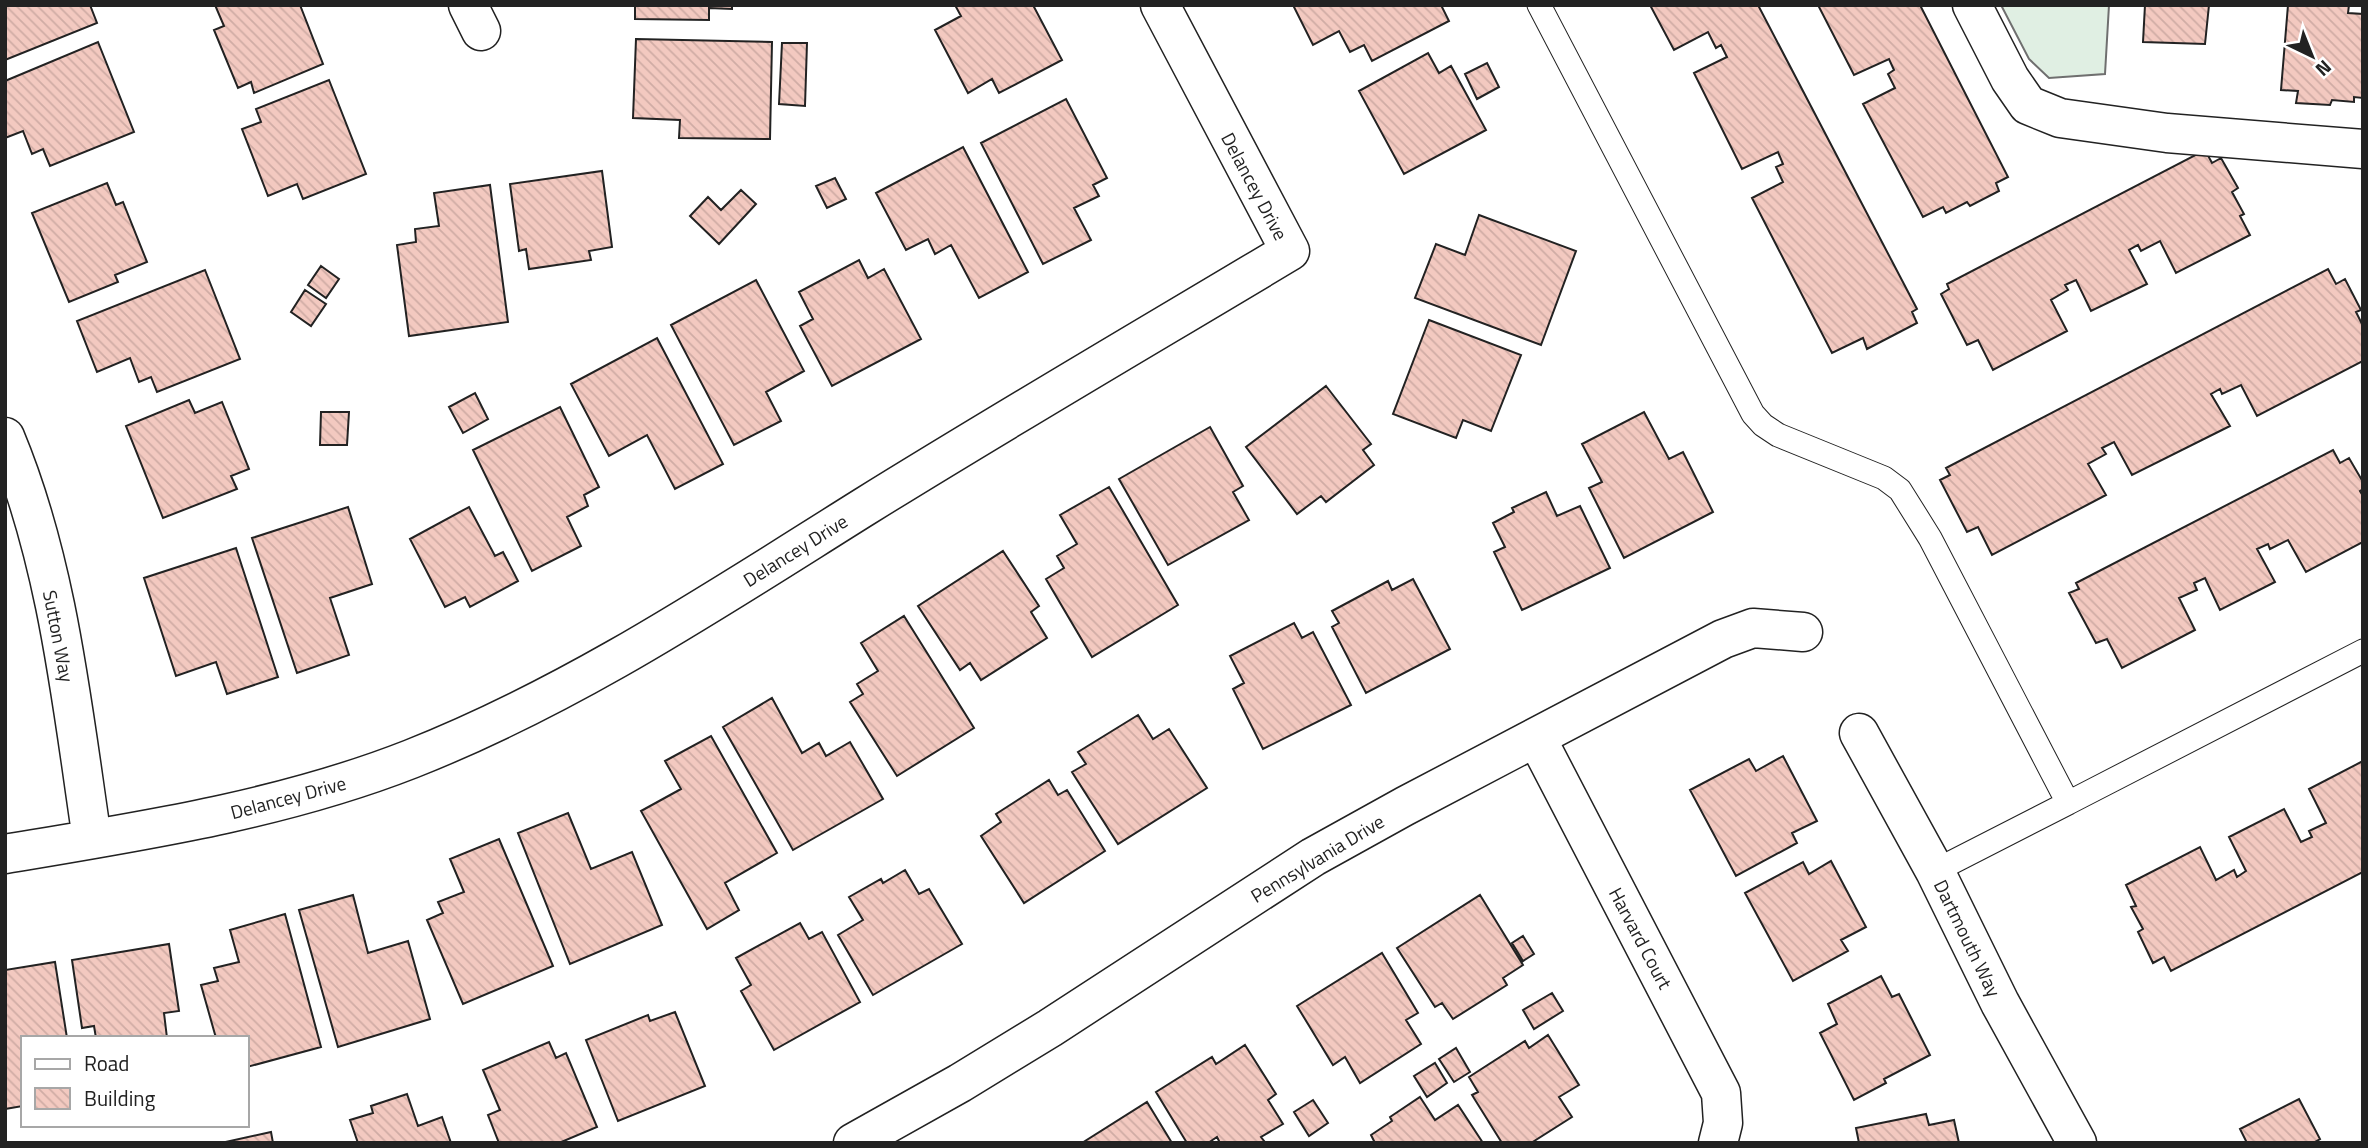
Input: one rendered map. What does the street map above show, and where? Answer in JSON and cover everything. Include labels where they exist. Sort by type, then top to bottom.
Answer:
[{"type":"street","name":"Delancey Drive","points":[[5,854],[183,824],[280,801],[408,760],[483,730],[626,654],[929,467],[1290,251],[1160,5]]},
{"type":"street","points":[[1972,5],[2010,79],[2028,105],[2060,118],[2167,133],[2363,149]]},
{"type":"street","name":"Sutton Way","points":[[5,437],[32,514],[52,593],[68,677],[92,839]]},
{"type":"street","name":"Pennsylvania Drive","points":[[853,1143],[960,1083],[1050,1028],[1313,857],[1405,806],[1723,639],[1753,628],[1803,632]]},
{"type":"street","name":"Dartmouth Way","points":[[1859,733],[1935,870],[2000,1003],[2077,1143]]},
{"type":"street","name":"Harvard Court","points":[[1536,739],[1721,1093],[1723,1124],[1718,1143]]},
{"type":"lane","points":[[1539,5],[1753,414],[1778,435],[1884,478],[1900,490],[1930,538],[2068,803]]},
{"type":"lane","points":[[1935,870],[2363,651]]},
{"type":"green space","points":[[2001,5],[2109,5],[2105,74],[2049,78],[2029,59]]},
{"type":"building","points":[[5,5],[90,5],[97,23],[5,60]]},
{"type":"building","points":[[215,5],[300,5],[323,64],[254,93],[251,82],[238,88],[214,30],[224,26]]},
{"type":"building","points":[[635,5],[732,5],[732,9],[709,8],[709,20],[635,19]]},
{"type":"building","points":[[955,5],[1033,5],[1062,60],[999,93],[992,79],[968,93],[935,30],[961,16]]},
{"type":"building","points":[[1293,5],[1441,5],[1449,21],[1372,61],[1364,45],[1350,52],[1339,31],[1313,45]]},
{"type":"building","points":[[1650,5],[1758,5],[1917,309],[1912,312],[1917,323],[1867,349],[1863,338],[1832,353],[1752,198],[1783,182],[1776,167],[1783,164],[1778,152],[1742,169],[1694,73],[1727,57],[1721,45],[1716,48],[1708,32],[1674,50]]},
{"type":"building","points":[[1818,5],[1920,5],[2008,177],[1996,183],[1999,191],[1970,206],[1967,202],[1946,213],[1943,207],[1923,217],[1863,104],[1895,88],[1888,74],[1894,70],[1889,59],[1854,75]]},
{"type":"building","points":[[2145,5],[2209,5],[2205,44],[2143,42]]},
{"type":"building","points":[[2288,5],[2349,5],[2348,13],[2363,14],[2363,98],[2354,97],[2354,102],[2332,100],[2330,105],[2296,103],[2298,91],[2281,90]]},
{"type":"building","points":[[636,39],[772,42],[770,139],[679,138],[680,120],[633,118]]},
{"type":"building","points":[[98,42],[134,132],[50,166],[43,149],[32,154],[23,131],[5,138],[5,81]]},
{"type":"building","points":[[782,43],[807,43],[805,106],[779,104]]},
{"type":"building","points":[[1428,53],[1439,73],[1451,66],[1486,130],[1404,174],[1359,91]]},
{"type":"building","points":[[1487,63],[1499,87],[1477,99],[1465,74]]},
{"type":"building","points":[[329,80],[366,174],[303,199],[297,184],[268,196],[242,129],[261,122],[256,109]]},
{"type":"building","points":[[1066,99],[1107,178],[1093,185],[1099,196],[1074,208],[1091,240],[1043,264],[981,143]]},
{"type":"building","points":[[963,147],[1028,272],[979,298],[951,245],[935,254],[928,239],[906,250],[876,193]]},
{"type":"building","points":[[2205,150],[2212,163],[2221,158],[2238,188],[2232,192],[2244,214],[2240,216],[2250,235],[2176,273],[2160,241],[2141,251],[2138,245],[2129,250],[2147,284],[2091,311],[2076,280],[2065,285],[2068,290],[2051,300],[2067,331],[1993,370],[1978,340],[1967,345],[1941,294],[1949,289],[1947,284]]},
{"type":"building","points":[[602,171],[612,247],[589,251],[591,260],[529,269],[526,249],[519,251],[510,184]]},
{"type":"building","points":[[835,178],[846,199],[827,208],[816,186]]},
{"type":"building","points":[[107,183],[116,205],[123,202],[147,262],[115,275],[118,282],[69,302],[32,213]]},
{"type":"building","points":[[490,185],[508,322],[409,336],[397,245],[416,242],[415,229],[439,226],[434,193]]},
{"type":"building","points":[[741,190],[756,204],[719,244],[690,216],[708,197],[721,210]]},
{"type":"building","points":[[1479,215],[1576,251],[1541,345],[1415,298],[1436,244],[1465,255]]},
{"type":"building","points":[[859,260],[868,278],[884,269],[921,339],[832,386],[800,326],[813,319],[799,292]]},
{"type":"building","points":[[321,266],[339,279],[326,298],[308,285]]},
{"type":"building","points":[[2328,269],[2336,284],[2345,279],[2361,310],[2356,312],[2363,326],[2363,361],[2257,416],[2241,385],[2222,394],[2220,389],[2211,394],[2230,426],[2132,475],[2114,442],[2102,448],[2106,454],[2088,464],[2106,495],[1992,555],[1978,527],[1967,532],[1940,480],[1950,475],[1946,468]]},
{"type":"building","points":[[205,270],[240,359],[157,392],[151,377],[139,382],[130,358],[97,372],[77,321]]},
{"type":"building","points":[[756,280],[804,371],[766,392],[781,421],[734,445],[671,325]]},
{"type":"building","points":[[305,290],[326,304],[311,326],[291,312]]},
{"type":"building","points":[[1429,320],[1521,355],[1491,431],[1463,420],[1456,438],[1393,414]]},
{"type":"building","points":[[657,338],[723,464],[675,489],[647,435],[609,456],[571,384]]},
{"type":"building","points":[[1326,386],[1371,444],[1363,450],[1374,465],[1326,502],[1321,496],[1297,514],[1246,447]]},
{"type":"building","points":[[475,393],[488,419],[463,433],[449,407]]},
{"type":"building","points":[[189,400],[195,413],[222,402],[249,469],[231,476],[237,489],[163,518],[126,426]]},
{"type":"building","points":[[560,407],[599,487],[584,495],[588,506],[567,517],[581,546],[532,571],[473,450]]},
{"type":"building","points":[[321,412],[349,412],[347,445],[320,445]]},
{"type":"building","points":[[1644,412],[1669,459],[1683,452],[1713,512],[1624,558],[1589,488],[1602,482],[1582,444]]},
{"type":"building","points":[[1210,427],[1243,486],[1233,492],[1249,520],[1168,565],[1119,479]]},
{"type":"building","points":[[2333,450],[2340,463],[2349,458],[2363,482],[2363,489],[2360,491],[2363,496],[2363,542],[2306,572],[2288,540],[2270,549],[2268,544],[2257,549],[2275,582],[2220,610],[2205,578],[2194,583],[2197,590],[2179,598],[2195,630],[2122,668],[2107,639],[2096,643],[2069,593],[2079,589],[2076,583]]},
{"type":"building","points":[[1109,487],[1178,605],[1092,657],[1046,579],[1064,568],[1057,556],[1077,544],[1060,515]]},
{"type":"building","points":[[1546,492],[1557,516],[1580,506],[1610,568],[1522,610],[1494,552],[1505,547],[1493,523],[1514,512],[1512,508]]},
{"type":"building","points":[[348,507],[372,584],[330,598],[349,655],[297,673],[252,538]]},
{"type":"building","points":[[469,507],[495,556],[503,552],[518,581],[470,607],[465,597],[445,607],[410,539]]},
{"type":"building","points":[[236,548],[278,677],[227,694],[216,662],[176,676],[144,578]]},
{"type":"building","points":[[1003,551],[1039,606],[1031,612],[1047,638],[981,680],[970,663],[960,670],[918,606]]},
{"type":"building","points":[[1413,579],[1450,649],[1366,693],[1332,627],[1339,623],[1332,611],[1388,581],[1392,590]]},
{"type":"building","points":[[904,616],[974,728],[897,776],[850,702],[863,694],[857,684],[878,671],[861,643]]},
{"type":"building","points":[[1294,623],[1302,638],[1313,632],[1351,705],[1263,749],[1233,689],[1244,683],[1230,656]]},
{"type":"building","points":[[772,698],[802,753],[819,743],[826,756],[850,742],[883,799],[793,850],[723,727]]},
{"type":"building","points":[[1138,715],[1153,739],[1169,729],[1207,788],[1118,844],[1072,772],[1086,764],[1078,752]]},
{"type":"building","points":[[711,736],[777,853],[725,883],[739,910],[707,929],[641,811],[681,789],[665,761]]},
{"type":"building","points":[[1783,756],[1817,821],[1792,833],[1797,843],[1736,876],[1690,790],[1749,759],[1756,771]]},
{"type":"building","points":[[2363,761],[2363,872],[2171,971],[2164,957],[2153,963],[2138,932],[2143,929],[2131,907],[2136,906],[2126,885],[2200,847],[2216,880],[2234,870],[2237,877],[2246,871],[2229,837],[2284,809],[2301,842],[2312,837],[2309,831],[2326,823],[2309,789]]},
{"type":"building","points":[[1049,780],[1058,795],[1067,790],[1105,851],[1024,903],[981,836],[1001,822],[996,814]]},
{"type":"building","points":[[568,813],[591,869],[632,852],[662,925],[570,964],[518,833]]},
{"type":"building","points":[[499,839],[553,966],[463,1004],[427,920],[443,913],[438,902],[464,892],[450,859]]},
{"type":"building","points":[[1831,861],[1866,927],[1841,940],[1848,951],[1793,981],[1745,893],[1803,862],[1809,874]]},
{"type":"building","points":[[905,870],[919,894],[929,889],[962,944],[873,995],[838,935],[863,920],[849,897],[881,879],[883,883]]},
{"type":"building","points":[[353,895],[368,953],[408,941],[430,1019],[338,1047],[299,910]]},
{"type":"building","points":[[1480,895],[1523,965],[1503,978],[1507,985],[1453,1019],[1442,1003],[1435,1007],[1397,948]]},
{"type":"building","points":[[285,914],[321,1047],[248,1067],[248,1036],[215,1036],[201,985],[218,981],[214,968],[239,962],[230,930]]},
{"type":"building","points":[[800,923],[809,939],[822,932],[860,1002],[774,1050],[741,991],[751,985],[736,958]]},
{"type":"building","points":[[1523,936],[1534,954],[1523,961],[1512,943]]},
{"type":"building","points":[[169,944],[179,1011],[164,1013],[167,1036],[96,1036],[94,1026],[82,1028],[72,960]]},
{"type":"building","points":[[1382,953],[1418,1013],[1406,1020],[1421,1044],[1360,1083],[1345,1057],[1333,1065],[1297,1006]]},
{"type":"building","points":[[55,962],[67,1036],[21,1036],[21,1106],[5,1109],[5,970]]},
{"type":"building","points":[[1881,976],[1892,997],[1899,994],[1930,1055],[1884,1079],[1886,1083],[1854,1100],[1820,1033],[1837,1024],[1828,1004]]},
{"type":"building","points":[[1552,993],[1563,1011],[1534,1029],[1523,1010]]},
{"type":"building","points":[[675,1012],[705,1086],[618,1121],[586,1040],[648,1015],[650,1021]]},
{"type":"building","points":[[1548,1035],[1579,1085],[1559,1097],[1572,1117],[1531,1143],[1502,1143],[1472,1095],[1478,1092],[1469,1077],[1525,1041],[1529,1048]]},
{"type":"building","points":[[549,1042],[556,1058],[566,1053],[597,1127],[559,1143],[499,1143],[488,1115],[500,1110],[483,1070]]},
{"type":"building","points":[[1245,1045],[1276,1094],[1268,1100],[1283,1124],[1261,1137],[1264,1141],[1262,1143],[1220,1143],[1217,1137],[1208,1143],[1187,1143],[1156,1092],[1212,1057],[1216,1064]]},
{"type":"building","points":[[1456,1048],[1470,1072],[1454,1082],[1439,1059]]},
{"type":"building","points":[[1435,1063],[1447,1083],[1427,1097],[1414,1076]]},
{"type":"building","points":[[407,1094],[418,1126],[442,1117],[451,1143],[358,1143],[350,1120],[373,1113],[371,1106]]},
{"type":"building","points":[[1420,1097],[1435,1120],[1458,1105],[1483,1143],[1375,1143],[1371,1135],[1392,1121],[1390,1117]]},
{"type":"building","points":[[2299,1099],[2320,1139],[2313,1143],[2247,1143],[2240,1129]]},
{"type":"building","points":[[1313,1100],[1328,1123],[1309,1136],[1294,1112]]},
{"type":"building","points":[[1147,1102],[1172,1143],[1082,1143]]},
{"type":"building","points":[[1926,1114],[1929,1125],[1954,1120],[1959,1143],[1859,1143],[1856,1128]]},
{"type":"building","points":[[271,1132],[273,1143],[221,1143]]}]
